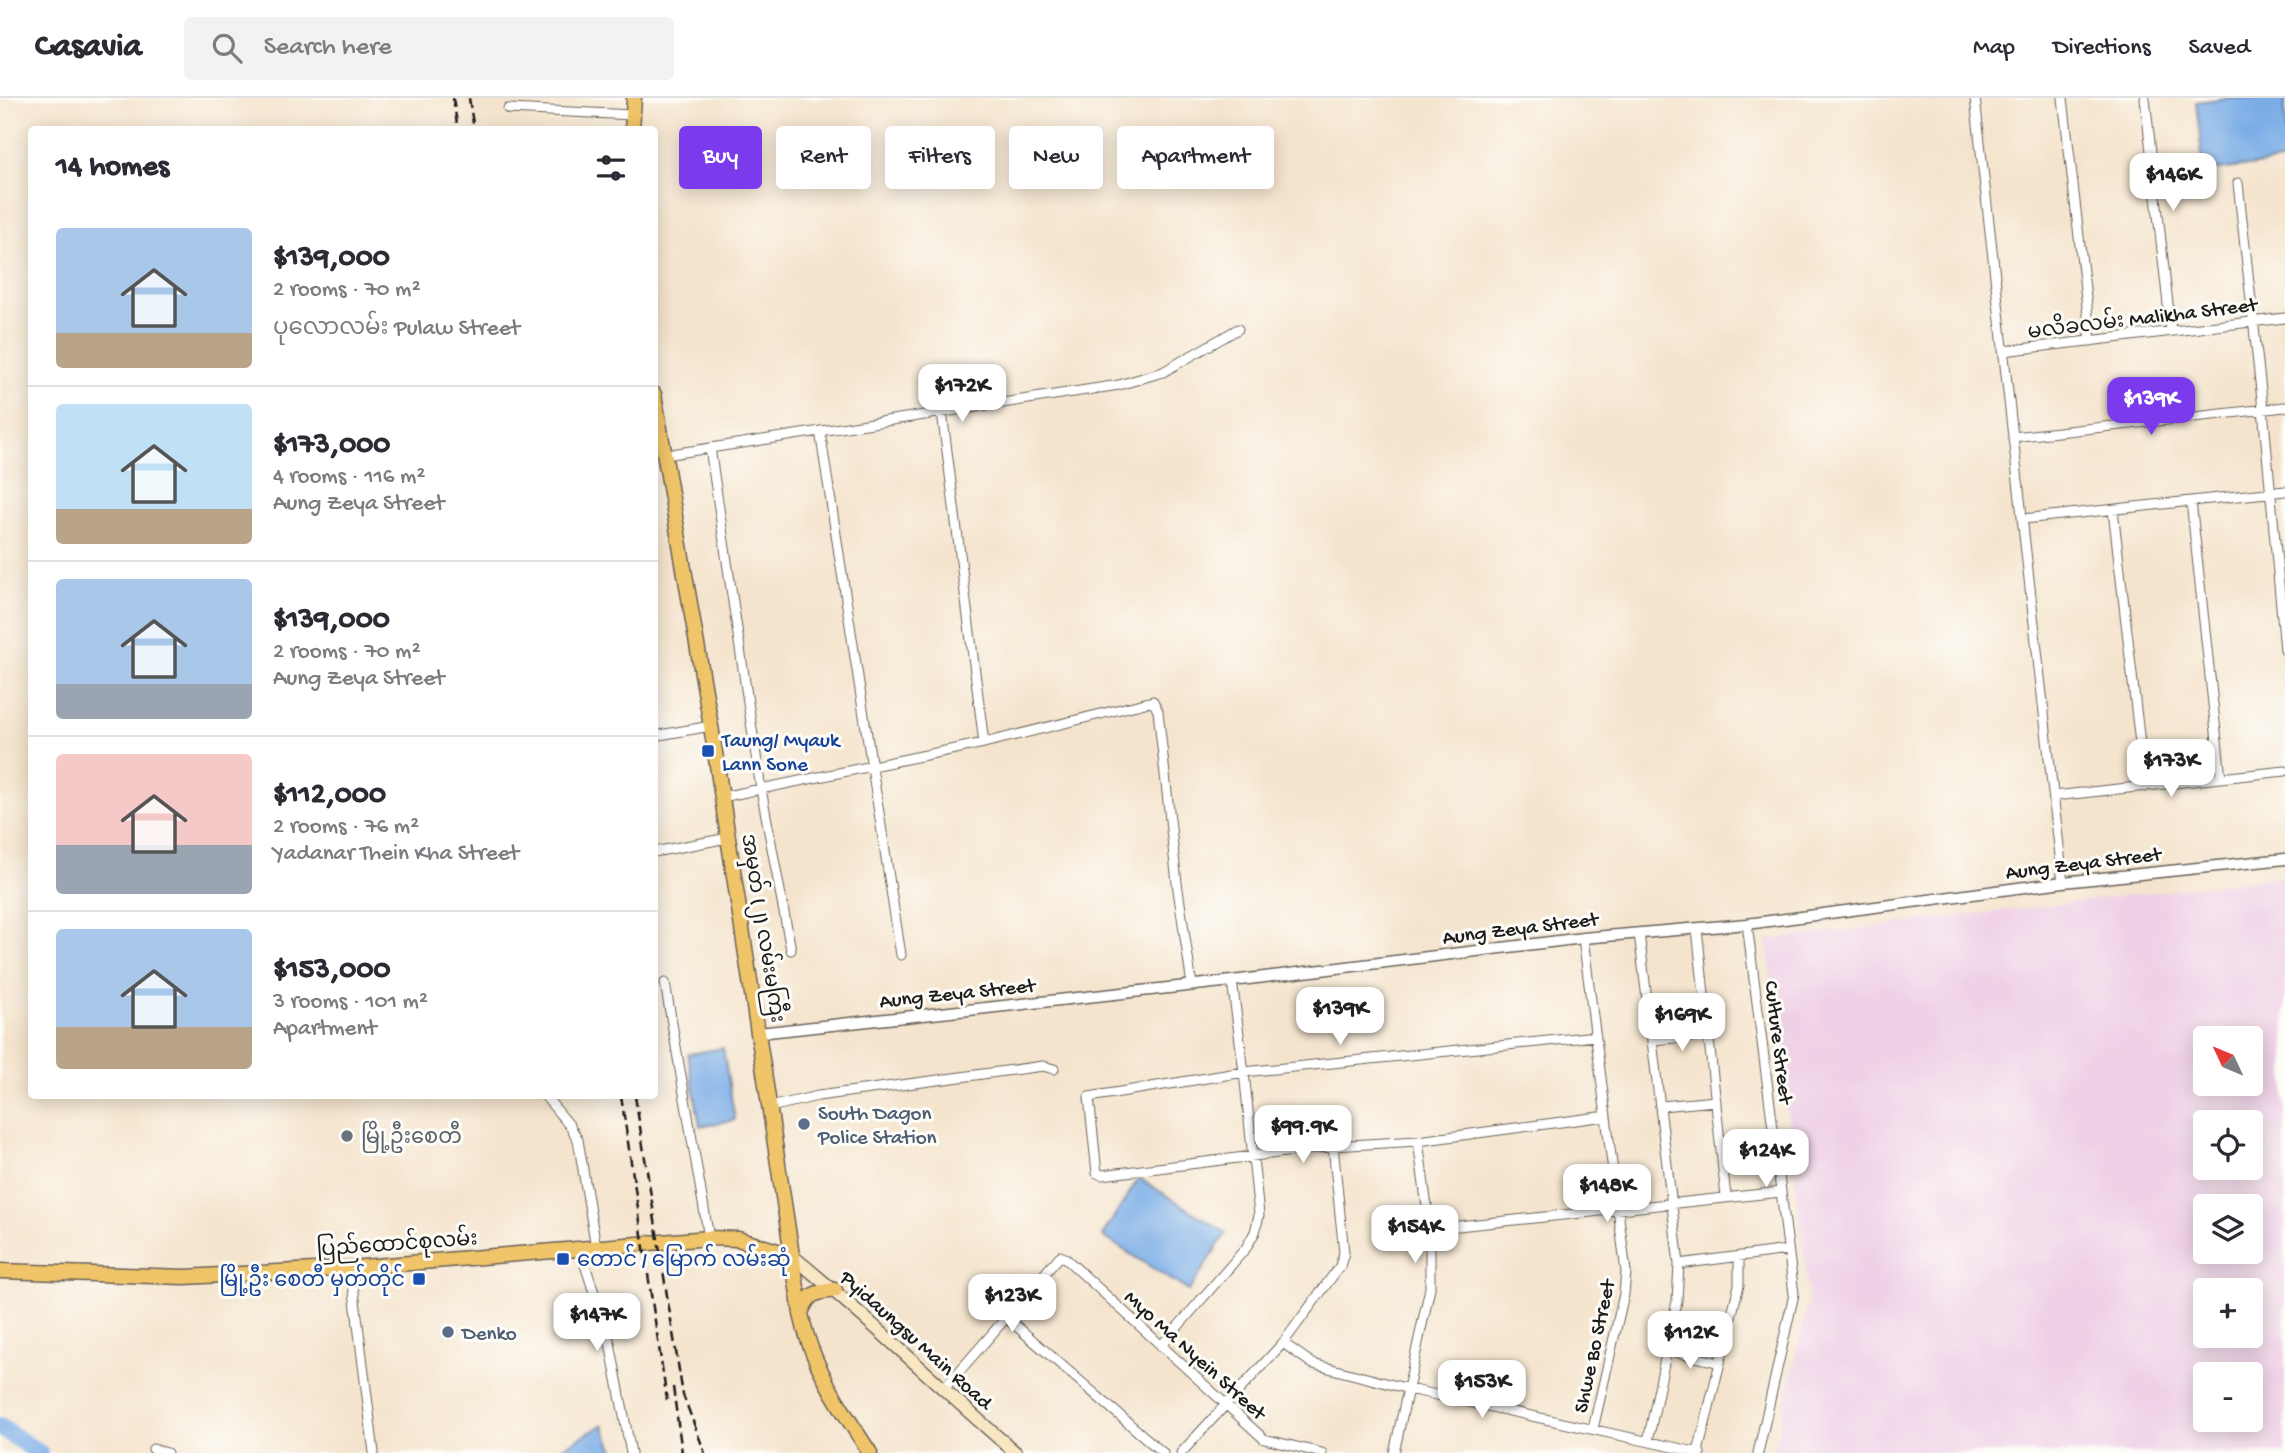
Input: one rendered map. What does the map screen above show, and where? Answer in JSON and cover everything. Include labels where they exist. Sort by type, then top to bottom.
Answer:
[{"type":"main road","points":[[633,122],[634,98]]},
{"type":"main road","name":"အမှတ် (၂) လမ်းမကြီး","points":[[658,416],[711,726],[801,1314],[812,1356],[826,1384],[870,1453]]},
{"type":"main road","name":"ပြည်ထောင်စုလမ်း","points":[[1,1272],[185,1276],[351,1268],[709,1238],[738,1239],[791,1255]]},
{"type":"main road","name":"Pyidaungsu Main Road","points":[[791,1255],[835,1290],[1016,1453]]},
{"type":"main road","points":[[801,1314],[807,1299],[813,1294],[835,1290]]},
{"type":"street","points":[[1975,98],[2063,882]]},
{"type":"street","points":[[2063,98],[2091,341]]},
{"type":"street","points":[[2145,98],[2171,331]]},
{"type":"street","points":[[508,109],[633,122]]},
{"type":"street","points":[[2238,183],[2263,409],[2285,650]]},
{"type":"street","name":"မလိခလမ်း Malikha Street","points":[[2003,351],[2285,317]]},
{"type":"street","points":[[665,455],[1119,385],[1166,370],[1238,329]]},
{"type":"street","points":[[2013,437],[2285,407]]},
{"type":"street","points":[[942,412],[984,743]]},
{"type":"street","points":[[820,431],[901,955]]},
{"type":"street","points":[[710,448],[761,789],[791,950]]},
{"type":"street","points":[[2023,519],[2285,491]]},
{"type":"street","points":[[2191,501],[2221,778]]},
{"type":"street","points":[[2113,510],[2145,787]]},
{"type":"street","points":[[722,797],[984,743],[1153,701],[1156,704],[1192,985]]},
{"type":"street","points":[[658,735],[711,726]]},
{"type":"street","points":[[2054,796],[2285,771]]},
{"type":"street","points":[[658,851],[728,838]]},
{"type":"street","name":"Aung Zeya Street","points":[[759,1033],[1232,981],[1583,938],[1747,924],[2063,882],[2285,859]]},
{"type":"street","name":"Culture Street","points":[[1747,924],[1794,1294],[1758,1453]]},
{"type":"street","points":[[1697,929],[1726,1197]]},
{"type":"street","points":[[1639,933],[1679,1265],[1677,1301],[1648,1441]]},
{"type":"street","name":"Shwe Bo Street","points":[[1583,938],[1626,1272],[1624,1294],[1594,1429]]},
{"type":"street","points":[[1160,1346],[1246,1248],[1255,1232],[1259,1215],[1232,981]]},
{"type":"street","points":[[665,983],[709,1238]]},
{"type":"street","points":[[1653,1041],[1708,1035]]},
{"type":"street","points":[[1596,1036],[1244,1072],[1089,1097],[1097,1172],[1102,1175],[1333,1146],[1418,1141],[1606,1116]]},
{"type":"street","points":[[770,1107],[818,1096],[1043,1066],[1054,1069]]},
{"type":"street","points":[[548,1099],[578,1140],[596,1247]]},
{"type":"street","points":[[1661,1106],[1716,1101]]},
{"type":"street","points":[[1394,1453],[1430,1288],[1430,1229],[1418,1141]]},
{"type":"street","points":[[1181,1453],[1283,1343],[1344,1258],[1333,1146]]},
{"type":"street","points":[[1430,1229],[1781,1192]]},
{"type":"street","points":[[580,1249],[610,1343],[631,1453]]},
{"type":"street","points":[[1679,1265],[1788,1250]]},
{"type":"street","name":"Myo Ma Nyein Street","points":[[1007,1318],[1060,1256],[1065,1258],[1264,1439],[1322,1453]]},
{"type":"street","points":[[1283,1343],[1313,1364],[1409,1389],[1648,1441],[1671,1449],[1699,1453],[1740,1285],[1738,1257]]},
{"type":"street","points":[[351,1268],[374,1453]]},
{"type":"street","points":[[943,1390],[1007,1318],[1163,1453]]},
{"type":"street","points":[[1667,1350],[1720,1363]]},
{"type":"street","points":[[153,1449],[167,1453]]},
{"type":"shaded area","points":[[2285,876],[2285,1453],[1773,1453],[1809,1298],[1767,940]]},
{"type":"water","points":[[2226,98],[2285,98],[2285,161],[2204,172],[2196,102]]},
{"type":"water","points":[[723,1048],[735,1120],[700,1126],[688,1054]]},
{"type":"water","points":[[1139,1178],[1226,1233],[1189,1291],[1102,1236]]},
{"type":"water","points":[[603,1425],[615,1453],[555,1452]]},
{"type":"waterway","points":[[0,1427],[39,1453]]},
{"type":"railway","points":[[453,98],[457,126]]},
{"type":"railway","points":[[469,98],[473,126]]},
{"type":"railway","points":[[621,1099],[667,1400]]},
{"type":"railway","points":[[635,1099],[683,1395],[705,1453]]},
{"type":"railway","points":[[673,1387],[682,1453]]},
{"type":"place","name":"Taung/ Myauk Lann Sone","points":[[708,751]]},
{"type":"place","name":"South Dagon Police Station","points":[[804,1124]]},
{"type":"place","name":"မြို့ဦးစေတီ","points":[[347,1136]]},
{"type":"place","name":"တောင် / မြောက် လမ်းဆုံ","points":[[563,1259]]},
{"type":"place","name":"မြို့ဦး စေတီ မှတ်တိုင်","points":[[419,1279]]},
{"type":"place","name":"Denko","points":[[448,1332]]}]
